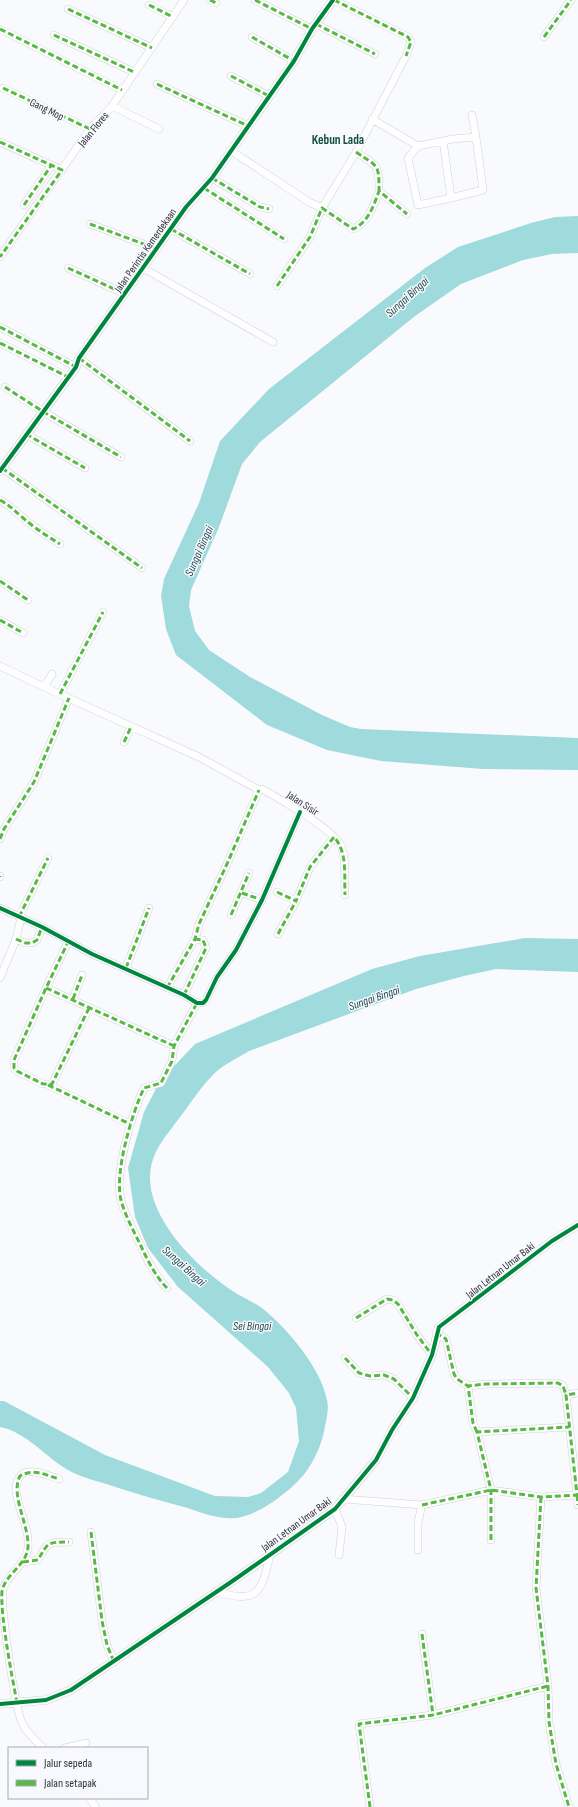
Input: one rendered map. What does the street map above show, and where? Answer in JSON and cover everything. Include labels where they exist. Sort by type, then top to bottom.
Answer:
[{"type":"street","name":"Jalan Flores","points":[[1,255],[90,129],[112,106],[184,0]]},
{"type":"street","points":[[255,0],[375,54]]},
{"type":"street","points":[[276,286],[310,237],[322,208],[356,152],[406,56],[411,42],[408,37],[334,0]]},
{"type":"street","name":"Jalan Perintis Kemerdekaan","points":[[1,469],[42,411],[76,367],[79,358],[186,208],[212,178],[230,150],[294,61],[314,27],[334,0]]},
{"type":"street","points":[[544,37],[571,0]]},
{"type":"street","points":[[149,5],[173,17]]},
{"type":"street","points":[[68,9],[152,48]]},
{"type":"street","points":[[0,29],[122,90]]},
{"type":"street","points":[[54,35],[134,72]]},
{"type":"street","points":[[252,37],[294,61]]},
{"type":"street","points":[[231,76],[269,96]]},
{"type":"street","points":[[157,84],[248,126]]},
{"type":"street","name":"Gang Mop","points":[[3,88],[90,129]]},
{"type":"street","points":[[112,106],[159,129]]},
{"type":"street","points":[[472,115],[476,137],[483,190],[418,205],[408,158],[418,146],[476,137]]},
{"type":"street","points":[[372,119],[418,146]]},
{"type":"street","points":[[443,141],[452,198]]},
{"type":"street","points":[[0,142],[62,170]]},
{"type":"street","points":[[230,150],[353,229],[358,227],[372,212],[379,191],[379,172],[377,166],[356,152]]},
{"type":"street","points":[[24,205],[51,166]]},
{"type":"street","points":[[212,178],[260,207],[269,209]]},
{"type":"street","points":[[204,188],[284,239]]},
{"type":"street","points":[[379,191],[407,214]]},
{"type":"street","points":[[90,224],[157,249]]},
{"type":"street","points":[[171,229],[250,274]]},
{"type":"street","points":[[68,268],[125,294]]},
{"type":"street","points":[[144,268],[273,342]]},
{"type":"street","points":[[0,327],[76,367]]},
{"type":"street","points":[[0,343],[68,377]]},
{"type":"street","points":[[79,358],[190,441]]},
{"type":"street","points":[[5,387],[42,411],[121,457]]},
{"type":"street","points":[[26,434],[85,468]]},
{"type":"street","points":[[1,469],[142,568]]},
{"type":"street","points":[[0,500],[13,506],[22,517],[46,536],[60,544]]},
{"type":"street","points":[[0,581],[28,600]]},
{"type":"street","points":[[60,694],[103,612]]},
{"type":"street","points":[[0,620],[23,633]]},
{"type":"street","name":"Jalan Sisir","points":[[0,666],[199,757],[259,790],[262,789],[313,819],[341,845],[343,853],[345,895]]},
{"type":"street","points":[[44,687],[52,674]]},
{"type":"street","points":[[0,839],[4,829],[34,782],[69,698]]},
{"type":"street","points":[[124,742],[131,727]]},
{"type":"street","points":[[167,988],[195,938],[198,924],[227,864],[259,790]]},
{"type":"street","points":[[0,908],[69,940],[92,954],[184,995],[197,1003],[203,1003],[206,1000],[217,977],[236,950],[262,900],[300,812]]},
{"type":"street","points":[[278,934],[296,901],[310,867],[334,837]]},
{"type":"street","points":[[0,978],[16,939],[20,917],[48,858]]},
{"type":"street","points":[[231,915],[242,893],[249,873]]},
{"type":"street","points":[[277,892],[296,901]]},
{"type":"street","points":[[242,893],[262,900]]},
{"type":"street","points":[[126,968],[149,908]]},
{"type":"street","points":[[16,939],[25,943],[32,943],[37,940],[42,927]]},
{"type":"street","points":[[184,995],[206,948],[203,940],[195,938]]},
{"type":"street","points":[[69,940],[46,988],[13,1064],[17,1071],[130,1124]]},
{"type":"street","points":[[73,999],[82,975]]},
{"type":"street","points":[[46,988],[174,1046]]},
{"type":"street","points":[[167,1288],[147,1258],[121,1199],[119,1173],[130,1124],[144,1088],[161,1083],[166,1076],[174,1046],[197,1003]]},
{"type":"street","points":[[48,1085],[55,1081],[89,1008]]},
{"type":"street","name":"Jalan Letnan Umar Baki","points":[[0,1704],[32,1702],[58,1697],[114,1662],[336,1509],[376,1460],[392,1430],[413,1398],[432,1355],[436,1333],[439,1327],[552,1241],[578,1228]]},
{"type":"street","points":[[356,1318],[387,1299],[393,1300],[398,1304],[417,1335],[432,1355]]},
{"type":"street","points":[[436,1333],[446,1339],[454,1374],[457,1379],[468,1386],[486,1384],[558,1383],[563,1386],[566,1395],[578,1505]]},
{"type":"street","points":[[345,1358],[359,1373],[370,1376],[384,1375],[394,1379],[413,1398]]},
{"type":"street","points":[[468,1386],[473,1422],[477,1432],[491,1490],[491,1540]]},
{"type":"street","points":[[566,1395],[578,1393]]},
{"type":"street","points":[[477,1432],[569,1427]]},
{"type":"street","points":[[42,1747],[23,1725],[8,1655],[1,1598],[6,1582],[23,1562],[28,1547],[27,1533],[16,1491],[18,1481],[24,1473],[34,1472],[58,1479]]},
{"type":"street","points":[[343,1499],[422,1505],[491,1490],[541,1497],[577,1495]]},
{"type":"street","points":[[541,1497],[536,1588],[548,1686],[549,1722],[556,1764],[569,1807]]},
{"type":"street","points":[[418,1550],[418,1522],[422,1505]]},
{"type":"street","points":[[336,1509],[342,1527],[339,1555]]},
{"type":"street","points":[[91,1532],[100,1592],[102,1621],[107,1645],[114,1662]]},
{"type":"street","points":[[23,1562],[38,1560],[44,1548],[49,1544],[69,1542]]},
{"type":"street","points":[[216,1592],[233,1597],[243,1598],[252,1596],[261,1585],[270,1555]]},
{"type":"street","points":[[422,1634],[434,1715]]},
{"type":"street","points":[[370,1807],[359,1724],[434,1715],[548,1686]]},
{"type":"street","points":[[70,1747],[86,1744]]},
{"type":"street","points":[[90,1799],[96,1807]]},
{"type":"water","name":"Sungai Bingai","points":[[578,216],[578,253],[552,254],[523,260],[461,284],[415,316],[260,442],[242,464],[219,527],[191,590],[189,606],[195,631],[209,650],[250,677],[322,715],[350,727],[361,729],[578,738],[578,770],[483,769],[381,761],[327,750],[267,725],[176,655],[166,629],[161,596],[164,579],[199,503],[220,441],[269,389],[425,268],[458,247],[531,223],[555,217]]},
{"type":"water","name":"Sei Bingai","points":[[525,938],[578,939],[578,972],[496,969],[464,976],[416,989],[249,1051],[229,1062],[207,1081],[165,1137],[155,1154],[150,1173],[152,1193],[159,1213],[170,1232],[200,1265],[216,1279],[262,1308],[282,1326],[302,1350],[318,1375],[324,1388],[328,1409],[324,1434],[311,1465],[295,1484],[281,1496],[254,1513],[235,1518],[215,1516],[133,1493],[77,1475],[63,1467],[17,1433],[0,1427],[0,1401],[4,1401],[105,1455],[215,1496],[248,1497],[261,1493],[288,1472],[299,1441],[296,1408],[289,1393],[268,1367],[178,1287],[148,1248],[135,1217],[128,1168],[144,1112],[160,1081],[195,1044],[372,969],[420,956]]},
{"type":"marked path","points":[[210,0],[216,3]]},
{"type":"marked path","points":[[255,0],[312,29]]},
{"type":"marked path","points":[[334,0],[408,37],[411,42],[406,56]]},
{"type":"marked path","points":[[544,37],[571,0]]},
{"type":"marked path","points":[[149,5],[173,17]]},
{"type":"marked path","points":[[68,9],[152,48]]},
{"type":"marked path","points":[[316,24],[375,54]]},
{"type":"marked path","points":[[0,29],[122,90]]},
{"type":"marked path","points":[[54,35],[134,72]]},
{"type":"marked path","points":[[252,37],[294,61]]},
{"type":"marked path","points":[[231,76],[269,96]]},
{"type":"marked path","points":[[157,84],[248,126]]},
{"type":"marked path","points":[[3,88],[90,129]]},
{"type":"marked path","points":[[0,142],[62,170],[0,257]]},
{"type":"marked path","points":[[356,152],[369,160],[378,170],[379,191]]},
{"type":"marked path","points":[[24,205],[51,166]]},
{"type":"marked path","points":[[212,178],[260,207],[269,209]]},
{"type":"marked path","points":[[204,188],[284,239]]},
{"type":"marked path","points":[[277,286],[310,237],[322,208],[353,229],[363,222],[373,208],[379,191],[407,214]]},
{"type":"marked path","points":[[90,224],[157,249]]},
{"type":"marked path","points":[[171,229],[250,274]]},
{"type":"marked path","points":[[68,268],[125,294]]},
{"type":"marked path","points":[[0,327],[76,367]]},
{"type":"marked path","points":[[0,343],[68,377]]},
{"type":"marked path","points":[[79,358],[190,441]]},
{"type":"marked path","points":[[5,387],[42,411],[121,457]]},
{"type":"marked path","points":[[26,434],[85,468]]},
{"type":"marked path","points":[[2,468],[142,568]]},
{"type":"marked path","points":[[0,500],[35,528],[60,544]]},
{"type":"marked path","points":[[0,581],[28,600]]},
{"type":"marked path","points":[[60,694],[103,612]]},
{"type":"marked path","points":[[0,620],[23,633]]},
{"type":"marked path","points":[[0,839],[4,829],[34,782],[69,698]]},
{"type":"marked path","points":[[124,742],[131,727]]},
{"type":"marked path","points":[[167,988],[195,939],[199,924],[259,790]]},
{"type":"marked path","points":[[277,892],[296,901],[310,867],[334,837],[343,857],[345,895]]},
{"type":"marked path","points":[[19,917],[48,858]]},
{"type":"marked path","points":[[231,915],[249,873]]},
{"type":"marked path","points":[[242,893],[262,900]]},
{"type":"marked path","points":[[278,934],[296,901]]},
{"type":"marked path","points":[[126,968],[149,908]]},
{"type":"marked path","points":[[16,939],[25,943],[32,943],[37,940],[42,927]]},
{"type":"marked path","points":[[184,995],[206,948],[203,940],[195,939]]},
{"type":"marked path","points":[[69,940],[14,1060],[14,1068],[43,1084],[52,1084],[89,1008]]},
{"type":"marked path","points":[[73,999],[82,975]]},
{"type":"marked path","points":[[46,988],[174,1046]]},
{"type":"marked path","points":[[167,1288],[145,1256],[127,1217],[121,1200],[119,1188],[120,1175],[125,1143],[134,1112],[144,1088],[161,1083],[172,1061],[174,1046],[197,1003],[200,1003]]},
{"type":"marked path","points":[[48,1085],[130,1124]]},
{"type":"marked path","points":[[356,1318],[387,1299],[393,1300],[398,1304],[417,1335],[432,1355]]},
{"type":"marked path","points":[[436,1333],[446,1339],[454,1374],[457,1379],[468,1386]]},
{"type":"marked path","points":[[345,1358],[359,1373],[370,1376],[384,1375],[394,1379],[413,1398]]},
{"type":"marked path","points":[[477,1432],[473,1423],[468,1386],[486,1384],[558,1383],[563,1386],[566,1395]]},
{"type":"marked path","points":[[422,1505],[491,1490],[541,1497],[577,1495],[566,1395],[578,1393]]},
{"type":"marked path","points":[[491,1540],[491,1490],[477,1432],[569,1427]]},
{"type":"marked path","points":[[17,1703],[7,1646],[2,1591],[8,1579],[24,1559],[28,1547],[28,1538],[18,1501],[18,1484],[20,1476],[35,1472],[59,1479]]},
{"type":"marked path","points":[[577,1495],[578,1505]]},
{"type":"marked path","points":[[541,1497],[536,1588],[548,1686],[549,1722],[556,1764],[569,1807]]},
{"type":"marked path","points":[[91,1532],[102,1621],[107,1645],[114,1662]]},
{"type":"marked path","points":[[23,1562],[38,1560],[46,1547],[52,1543],[69,1542]]},
{"type":"marked path","points":[[422,1634],[433,1715]]},
{"type":"marked path","points":[[370,1807],[359,1724],[433,1715],[548,1686]]},
{"type":"cycle path","points":[[0,471],[76,367],[79,358],[186,207],[212,178],[294,61],[312,29],[333,0]]},
{"type":"cycle path","points":[[0,908],[42,927],[92,954],[184,995],[197,1003],[203,1003],[206,1000],[217,977],[236,950],[262,900],[300,812]]},
{"type":"cycle path","points":[[0,1704],[46,1700],[71,1690],[234,1580],[335,1509],[376,1460],[392,1430],[413,1398],[432,1355],[439,1327],[552,1241],[578,1225]]},
{"type":"district","name":"Kebun Lada","points":[[338,139]]}]
